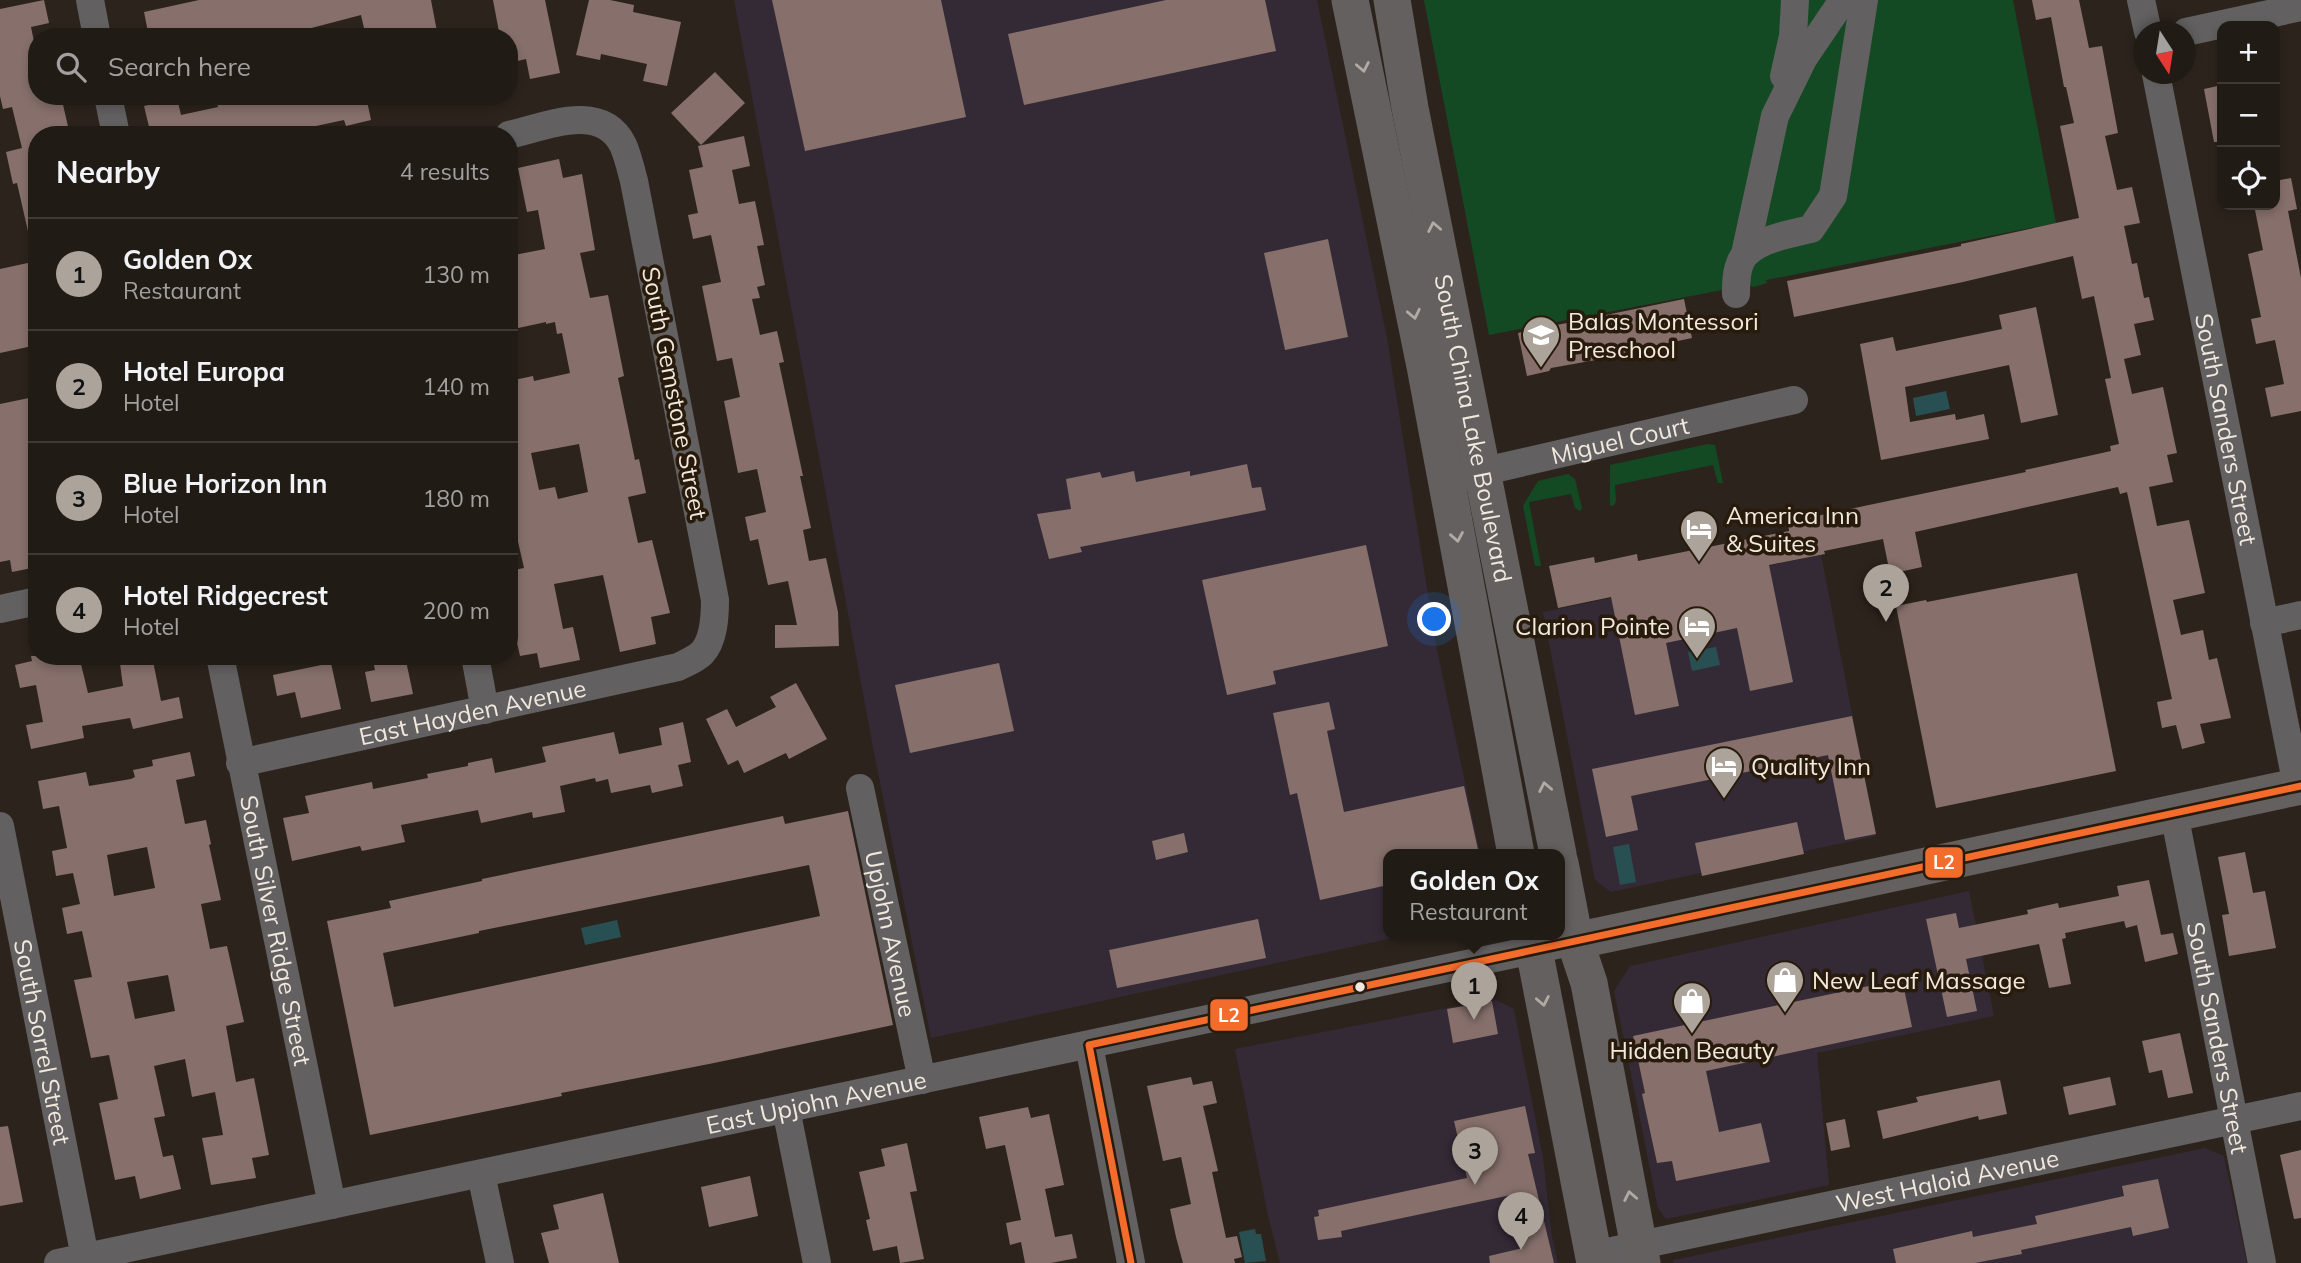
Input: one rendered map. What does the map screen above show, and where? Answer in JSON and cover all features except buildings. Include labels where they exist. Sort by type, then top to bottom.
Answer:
[{"type":"main road","name":"South China Lake Boulevard","points":[[1350,0],[1447,479],[1515,849]]},
{"type":"main road","name":"South China Lake Boulevard","points":[[1392,0],[1410,108],[1557,849]]},
{"type":"main road","points":[[1575,942],[2299,786]]},
{"type":"main road","points":[[1565,889],[1575,942],[1589,984],[1641,1254]]},
{"type":"main road","points":[[1532,942],[1594,1259]]},
{"type":"street","points":[[90,0],[95,28]]},
{"type":"street","points":[[1736,294],[1740,263],[1745,254],[1793,36],[1796,0]]},
{"type":"street","points":[[1775,116],[1803,59],[1843,0]]},
{"type":"street","points":[[1745,254],[1774,237],[1811,229],[1833,196],[1864,0]]},
{"type":"street","points":[[2141,0],[2146,21]]},
{"type":"street","points":[[2196,30],[2301,8]]},
{"type":"street","name":"South Sanders Street","points":[[2158,84],[2264,623],[2299,786]]},
{"type":"street","points":[[110,105],[114,126]]},
{"type":"street","name":"South Gemstone Street","points":[[518,133],[577,120],[592,120],[616,134],[624,146],[634,181],[715,600],[715,618],[708,644],[702,653]]},
{"type":"street","name":"Miguel Court","points":[[1447,479],[1794,400]]},
{"type":"street","points":[[0,608],[28,603]]},
{"type":"street","points":[[2264,623],[2301,615]]},
{"type":"street","name":"East Hayden Avenue","points":[[240,763],[678,667],[702,653]]},
{"type":"street","name":"South Silver Ridge Street","points":[[222,665],[332,1205]]},
{"type":"street","points":[[477,665],[485,710]]},
{"type":"street","name":"Upjohn Avenue","points":[[860,788],[922,1080]]},
{"type":"street","name":"South Sanders Street","points":[[2174,813],[2262,1263]]},
{"type":"street","name":"South Sorrel Street","points":[[0,826],[85,1257]]},
{"type":"street","name":"East Upjohn Avenue","points":[[58,1263],[1089,1045],[1532,942],[1575,942]]},
{"type":"street","points":[[1089,1045],[1131,1263]]},
{"type":"street","name":"West Haloid Avenue","points":[[1594,1259],[1641,1254],[2301,1106]]},
{"type":"street","points":[[786,1109],[817,1263]]},
{"type":"street","points":[[481,1174],[500,1263]]},
{"type":"shaded area","points":[[734,0],[1317,0],[1387,338],[1436,645],[1479,849],[1383,849],[1383,940],[931,1038],[873,747]]},
{"type":"shaded area","points":[[1821,555],[1876,836],[1611,892],[1595,880],[1543,612]]},
{"type":"shaded area","points":[[1969,891],[1994,1016],[1817,1053],[1829,1185],[1666,1219],[1658,1208],[1614,991],[1630,966]]},
{"type":"shaded area","points":[[1494,999],[1514,1009],[1543,1158],[1552,1237],[1558,1263],[1280,1263],[1235,1049]]},
{"type":"shaded area","points":[[2205,1148],[2224,1156],[2247,1263],[1673,1263],[1674,1260]]},
{"type":"green space","points":[[1424,0],[2013,0],[2056,223],[1766,280],[1767,283],[1754,287],[1748,285],[1489,335]]},
{"type":"green space","points":[[1708,444],[1715,445],[1723,483],[1718,483],[1713,465],[1615,485],[1616,501],[1610,506],[1610,465]]},
{"type":"green space","points":[[1568,474],[1575,479],[1582,508],[1580,511],[1575,508],[1571,494],[1529,502],[1541,566],[1535,566],[1523,506],[1538,481]]},
{"type":"water","points":[[1946,391],[1950,409],[1916,416],[1913,398]]},
{"type":"water","points":[[1716,647],[1720,665],[1692,671],[1688,652]]},
{"type":"water","points":[[1629,844],[1636,882],[1620,885],[1613,847]]},
{"type":"water","points":[[617,920],[621,937],[585,945],[581,928]]},
{"type":"water","points":[[1255,1229],[1256,1234],[1261,1234],[1266,1261],[1245,1263],[1239,1232]]},
{"type":"transit line","name":"L2","points":[[1131,1263],[1089,1045],[2301,786]]},
{"type":"place","name":"Balas Montessori Preschool","points":[[1541,369]]},
{"type":"place","name":"America Inn & Suites","points":[[1699,563]]},
{"type":"place","name":"Hotel Europa","points":[[1886,622]]},
{"type":"place","name":"Clarion Pointe","points":[[1697,660]]},
{"type":"place","name":"Quality Inn","points":[[1724,800]]},
{"type":"place","name":"New Leaf Massage","points":[[1785,1014]]},
{"type":"place","name":"Golden Ox","points":[[1474,1020]]},
{"type":"place","name":"Hidden Beauty","points":[[1692,1035]]},
{"type":"place","name":"Blue Horizon Inn","points":[[1475,1185]]},
{"type":"place","name":"Hotel Ridgecrest","points":[[1521,1250]]}]
